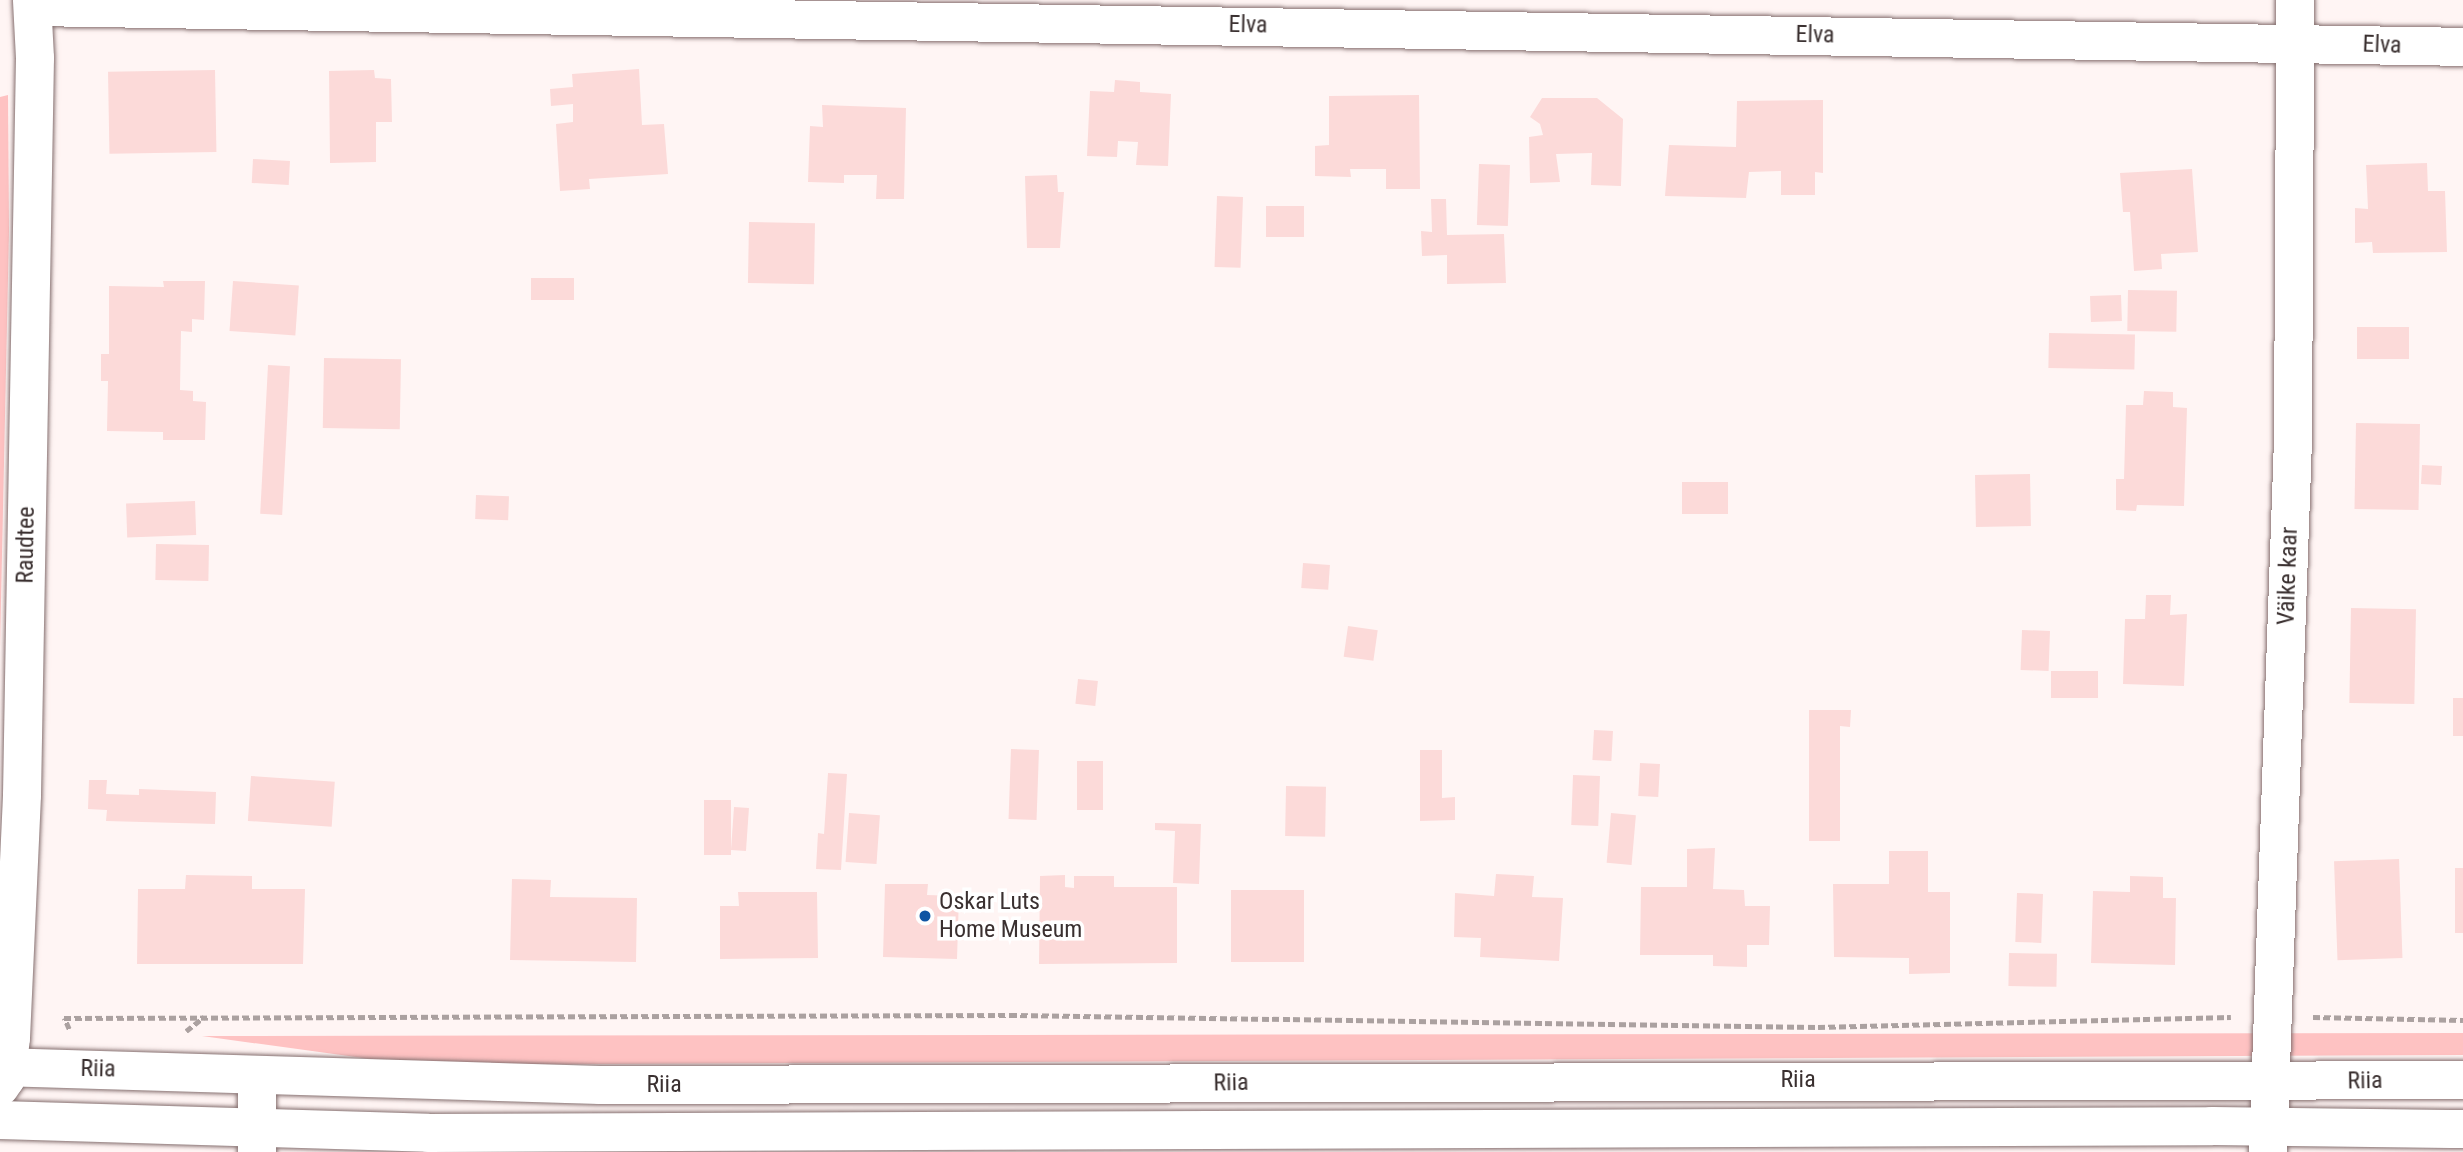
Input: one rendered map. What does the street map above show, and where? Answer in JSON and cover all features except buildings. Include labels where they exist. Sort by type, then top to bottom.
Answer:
[{"type":"main road","name":"Väike kaar","points":[[2268,1140],[2270,1016],[2293,440],[2295,0]]},
{"type":"main road","name":"Elva","points":[[32,4],[1375,14],[2463,47]]},
{"type":"main road","name":"Raudtee","points":[[2,1073],[22,795],[32,4]]},
{"type":"main road","name":"Riia","points":[[2,1073],[257,1075],[600,1085],[2463,1080]]},
{"type":"main road","points":[[257,1075],[257,1140]]},
{"type":"main road","name":"Riia","points":[[0,1120],[257,1140],[428,1133],[2268,1140],[2463,1129]]},
{"type":"path","points":[[64,1018],[1010,1015],[1818,1027],[2270,1016],[2463,1020]]},
{"type":"shaded area","points":[[8,95],[9,231],[0,647],[0,97]]},
{"type":"shaded area","points":[[2463,1033],[2463,1055],[414,1065],[202,1036]]},
{"type":"place","name":"Oskar Luts Home Museum","points":[[925,916]]}]
